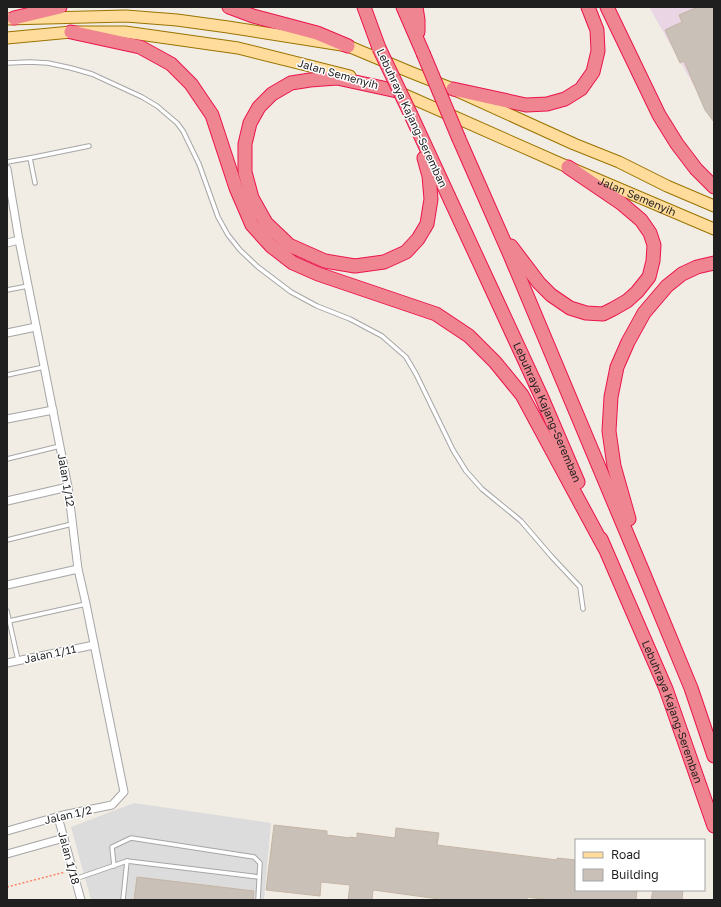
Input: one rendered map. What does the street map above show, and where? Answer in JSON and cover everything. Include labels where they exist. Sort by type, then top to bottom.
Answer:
[{"type":"highway","points":[[10,19],[60,7]]},
{"type":"highway","points":[[228,7],[253,16],[317,33],[348,46]]},
{"type":"highway","name":"Lebuhraya Kajang-Seremban","points":[[364,7],[379,48],[542,398],[604,547],[666,689],[714,826]]},
{"type":"highway","points":[[403,7],[501,234],[643,572],[691,688],[714,756]]},
{"type":"highway","points":[[416,7],[418,20],[418,40]]},
{"type":"highway","points":[[453,89],[526,105],[547,104],[564,99],[581,89],[593,72],[598,51],[597,30],[588,7]]},
{"type":"highway","points":[[607,7],[659,115],[677,144],[696,169],[714,187]]},
{"type":"highway","points":[[71,32],[140,47],[171,64],[191,84],[212,115],[236,188],[252,225],[270,246],[293,263],[318,274],[436,314],[468,336],[495,362],[522,395],[604,547]]},
{"type":"highway","points":[[396,91],[337,78],[310,80],[290,84],[272,94],[258,107],[250,123],[245,144],[245,172],[252,198],[266,223],[289,245],[325,262],[355,266],[384,262],[406,252],[418,239],[427,224],[431,198],[428,176],[418,132]]},
{"type":"highway","points":[[501,234],[539,283],[551,295],[570,308],[586,313],[603,314],[627,301],[637,292],[649,277],[653,261],[654,245],[650,233],[641,220],[621,203],[568,167]]},
{"type":"highway","points":[[643,572],[614,466],[609,431],[611,397],[617,366],[644,313],[667,286],[682,274],[697,267],[714,263]]},
{"type":"main road","name":"Jalan Semenyih","points":[[10,19],[126,16],[177,20],[228,26],[348,46],[453,89],[574,144],[619,162],[667,186],[714,206]]},
{"type":"main road","name":"Jalan Semenyih","points":[[7,38],[71,32],[125,32],[238,48],[342,73],[396,91],[568,167],[714,229]]},
{"type":"street","name":"Jalan 1/12","points":[[7,169],[10,198],[68,487],[78,569],[124,792]]},
{"type":"street","points":[[7,243],[19,240]]},
{"type":"street","points":[[7,333],[36,327]]},
{"type":"street","points":[[7,419],[53,410]]},
{"type":"street","points":[[7,500],[68,487]]},
{"type":"street","points":[[7,585],[78,569]]},
{"type":"street","name":"Jalan 1/11","points":[[7,663],[94,644]]},
{"type":"street","name":"Jalan 1/2","points":[[7,831],[58,817],[112,805],[124,792]]},
{"type":"street","name":"Jalan 1/18","points":[[58,817],[81,900]]},
{"type":"street","points":[[7,854],[64,838]]},
{"type":"lane","points":[[7,63],[48,63],[92,74],[142,97],[157,106],[177,123],[183,131],[199,164],[218,217],[228,235],[240,250],[258,267],[291,292],[317,306],[350,319],[382,336],[406,357],[416,374],[453,450],[466,471],[482,489],[521,521],[580,587],[583,609]]},
{"type":"lane","points":[[7,162],[89,146]]},
{"type":"lane","points":[[30,158],[35,183]]},
{"type":"lane","points":[[7,290],[28,286]]},
{"type":"lane","points":[[7,374],[44,366]]},
{"type":"lane","points":[[7,458],[60,446]]},
{"type":"lane","points":[[7,540],[72,524]]},
{"type":"lane","points":[[9,621],[86,604]]},
{"type":"lane","points":[[7,611],[18,660]]},
{"type":"lane","points":[[114,866],[112,847],[131,838],[254,857],[260,863],[258,900]]},
{"type":"lane","points":[[123,900],[127,861]]},
{"type":"lane","points":[[75,879],[127,861],[259,877]]},
{"type":"path","points":[[7,887],[72,870]]},
{"type":"shaded area","points":[[649,7],[714,7],[714,121]]},
{"type":"shaded area","points":[[134,803],[271,823],[264,900],[91,900],[71,827]]},
{"type":"building","points":[[698,7],[714,7],[714,122],[705,110],[684,61],[680,63],[665,30],[682,22],[679,15]]},
{"type":"building","points":[[274,825],[327,831],[327,835],[350,838],[357,838],[357,833],[395,838],[396,828],[439,833],[437,845],[557,860],[557,858],[575,860],[575,891],[637,891],[636,900],[549,900],[527,897],[527,900],[439,900],[373,890],[372,900],[348,900],[350,885],[321,882],[320,896],[266,890]]},
{"type":"building","points":[[137,877],[254,891],[253,900],[134,900]]},
{"type":"building","points":[[653,891],[683,891],[682,900],[651,900]]}]
